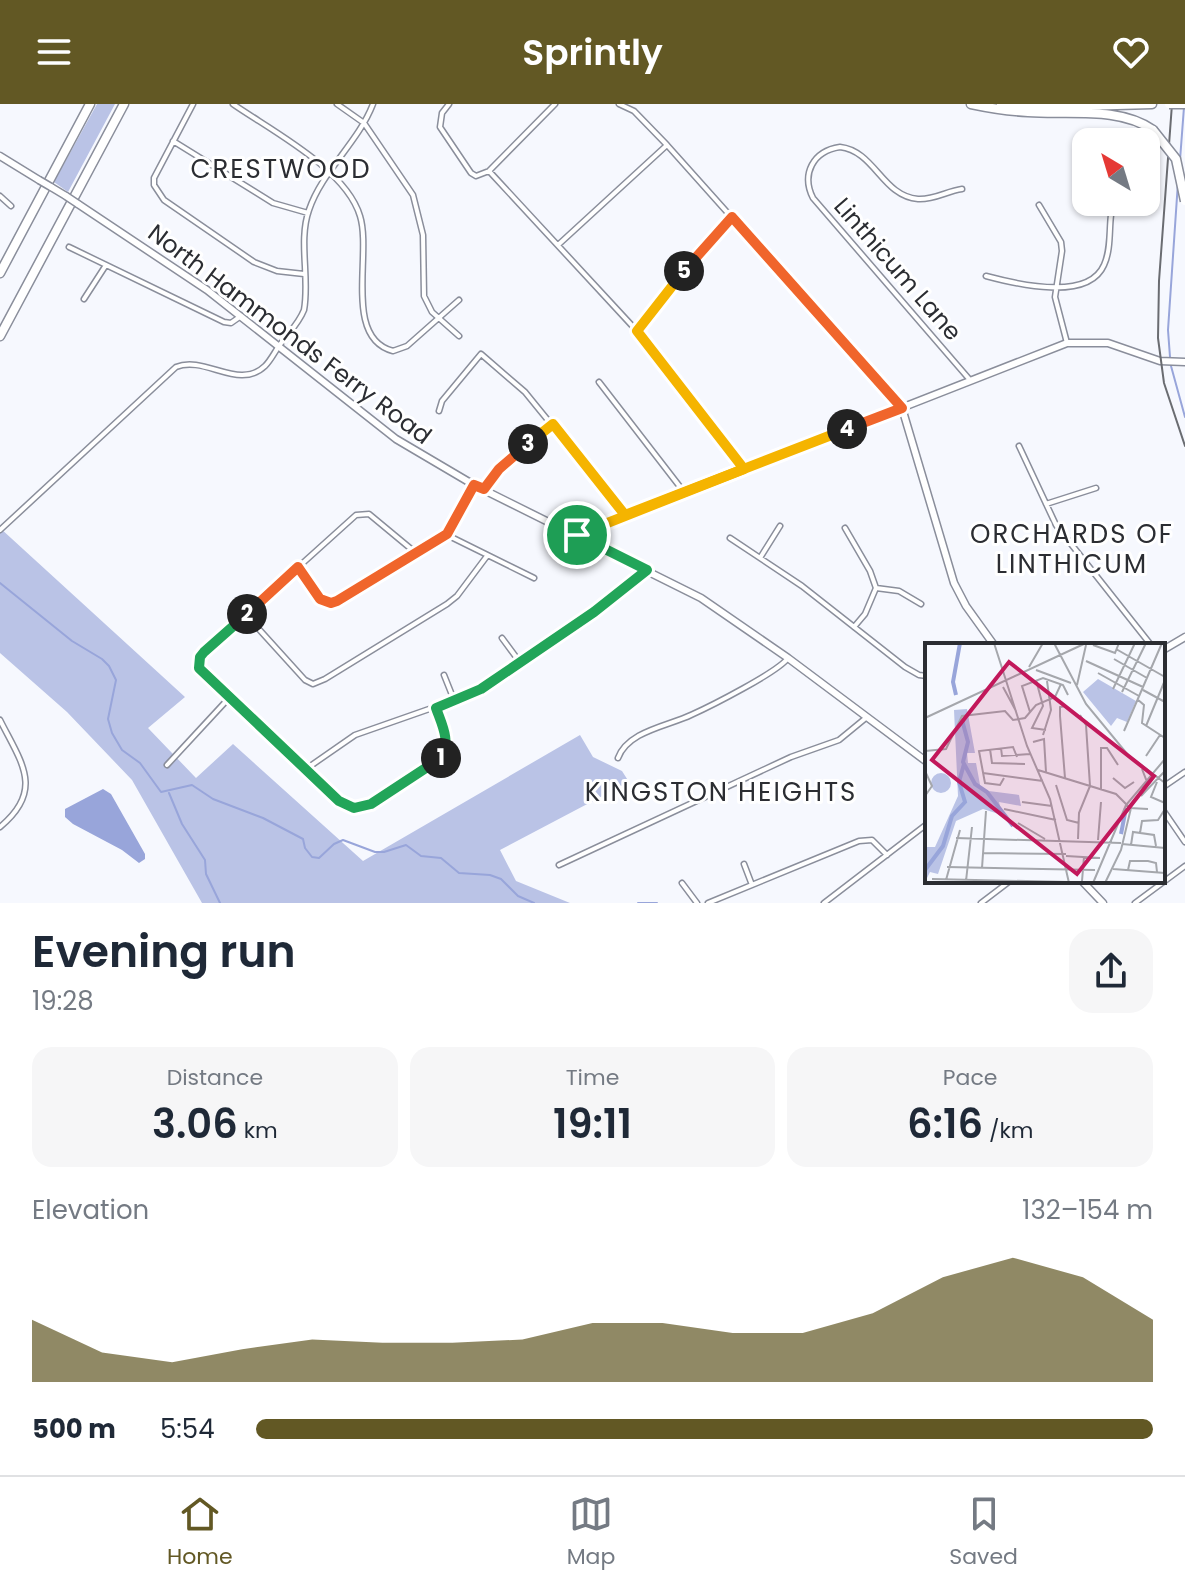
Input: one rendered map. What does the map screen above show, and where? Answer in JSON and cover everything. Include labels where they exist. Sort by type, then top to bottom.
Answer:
[{"type":"highway","points":[[0,273],[90,104]]},
{"type":"highway","points":[[0,336],[124,104]]},
{"type":"highway","points":[[971,104],[1030,112],[1121,117],[1139,122],[1153,130],[1176,159],[1185,201]]},
{"type":"highway","points":[[1001,104],[1046,107],[1152,104]]},
{"type":"highway","points":[[1169,104],[1185,104]]},
{"type":"street","points":[[193,104],[154,178],[154,185],[164,200],[254,262],[277,271],[305,274]]},
{"type":"street","points":[[233,104],[331,172],[357,205],[365,251],[363,315],[372,339],[385,349],[400,350],[459,300]]},
{"type":"street","points":[[337,104],[364,123],[405,180],[418,207],[423,235],[423,289],[428,305],[438,319],[459,336]]},
{"type":"street","points":[[0,530],[176,367],[191,363],[242,376],[264,368],[300,321],[304,310],[308,213],[373,104]]},
{"type":"street","points":[[449,104],[440,119],[442,133],[471,173],[480,176],[489,171],[555,104]]},
{"type":"street","points":[[619,104],[634,111],[667,145],[902,408],[954,583],[990,643]]},
{"type":"street","points":[[173,141],[273,203],[308,213]]},
{"type":"street","points":[[558,245],[667,145]]},
{"type":"street","name":"Linthicum Lane","points":[[962,189],[926,199],[909,198],[889,186],[861,154],[840,147],[825,151],[812,162],[807,183],[821,208],[970,380]]},
{"type":"street","name":"North Hammonds Ferry Road","points":[[0,156],[141,244],[241,316],[396,439],[474,485],[701,598],[788,658],[925,760]]},
{"type":"street","points":[[489,171],[637,331],[744,469]]},
{"type":"street","points":[[0,196],[11,206]]},
{"type":"street","points":[[1039,205],[1061,242],[1055,287],[1058,315],[1067,343]]},
{"type":"street","points":[[986,276],[1021,285],[1055,287],[1084,283],[1101,271],[1107,257],[1111,216]]},
{"type":"street","points":[[637,331],[681,274],[732,217]]},
{"type":"street","points":[[69,247],[224,322],[231,323],[241,316]]},
{"type":"street","points":[[84,299],[106,265]]},
{"type":"street","points":[[577,535],[1067,343],[1108,343],[1153,359],[1185,362]]},
{"type":"street","points":[[439,411],[442,401],[481,354],[516,383],[553,424],[625,515]]},
{"type":"street","points":[[599,382],[684,492]]},
{"type":"street","points":[[484,489],[506,462],[553,424]]},
{"type":"street","points":[[1019,446],[1056,525],[1149,643]]},
{"type":"street","points":[[298,567],[320,599],[331,603],[447,534],[474,485]]},
{"type":"street","points":[[1046,504],[1096,488]]},
{"type":"street","points":[[416,553],[364,513],[356,515],[204,652],[199,663],[202,673],[346,806],[354,808],[371,804],[440,760],[447,739],[436,708]]},
{"type":"street","points":[[760,558],[780,526]]},
{"type":"street","points":[[845,528],[870,571],[876,588],[869,607],[854,627]]},
{"type":"street","points":[[447,534],[534,578]]},
{"type":"street","points":[[730,538],[905,667],[925,676]]},
{"type":"street","points":[[246,615],[305,680],[313,684],[447,604],[457,596],[487,556]]},
{"type":"street","points":[[306,769],[355,735],[472,694],[594,612],[647,570]]},
{"type":"street","points":[[876,588],[899,591],[921,604]]},
{"type":"street","points":[[1165,649],[1185,637]]},
{"type":"street","points":[[502,638],[519,661]]},
{"type":"street","points":[[618,758],[632,740],[690,716],[776,669],[788,658]]},
{"type":"street","points":[[444,675],[454,700]]},
{"type":"street","points":[[167,765],[229,698]]},
{"type":"street","points":[[559,865],[791,757],[839,740],[867,717]]},
{"type":"street","points":[[0,720],[19,758],[26,783],[24,801],[0,827]]},
{"type":"street","points":[[1165,786],[1185,772]]},
{"type":"street","points":[[1165,813],[1185,842]]},
{"type":"street","points":[[824,903],[925,826]]},
{"type":"street","points":[[708,903],[848,845],[867,840],[876,842],[887,855]]},
{"type":"street","points":[[744,864],[752,885]]},
{"type":"street","points":[[1165,881],[1185,866]]},
{"type":"street","points":[[682,883],[697,903]]},
{"type":"street","points":[[981,903],[1007,883]]},
{"type":"street","points":[[1084,883],[1103,903]]},
{"type":"street","points":[[1135,903],[1162,883]]},
{"type":"shaded area","points":[[97,104],[115,104],[68,192],[54,182]]},
{"type":"shaded area","points":[[0,528],[185,697],[148,728],[196,778],[233,744],[363,861],[580,735],[593,757],[622,771],[629,782],[500,850],[516,881],[570,903],[202,903],[132,780],[67,712],[0,653]]},
{"type":"shaded area","points":[[103,789],[111,794],[145,854],[145,859],[139,863],[65,817],[65,809]]},
{"type":"waterway","points":[[1180,160],[1184,107]]},
{"type":"waterway","points":[[1170,357],[1168,330],[1178,182]]},
{"type":"waterway","points":[[1171,366],[1185,417]]},
{"type":"waterway","points":[[0,583],[72,641],[109,666],[116,680],[108,719],[112,733],[122,750],[140,763],[161,792],[192,785],[213,799],[263,818],[303,839],[312,857],[319,858],[343,840],[375,852],[406,845],[421,856],[441,858],[459,873],[490,875],[501,879],[518,896],[534,903]]},
{"type":"waterway","points":[[169,793],[182,824],[205,860],[206,874],[220,903]]},
{"type":"waterway","points":[[638,903],[657,903]]},
{"type":"tram line","points":[[1172,104],[1159,281],[1158,338],[1164,383],[1185,446]]},
{"type":"district","name":"CRESTWOOD","points":[[281,169]]},
{"type":"district","name":"ORCHARDS OF LINTHICUM","points":[[1072,549]]},
{"type":"district","name":"KINGSTON HEIGHTS","points":[[721,792]]},
{"type":"route","points":[[577,535],[625,515],[744,469],[637,331],[681,274],[732,217],[902,408],[625,515],[553,424],[506,462],[484,489],[474,485],[447,534],[331,603],[320,599],[298,567],[204,652],[199,668],[339,801],[346,806],[363,808],[440,760],[447,739],[436,708],[481,689],[594,612],[647,570],[577,535]]}]
